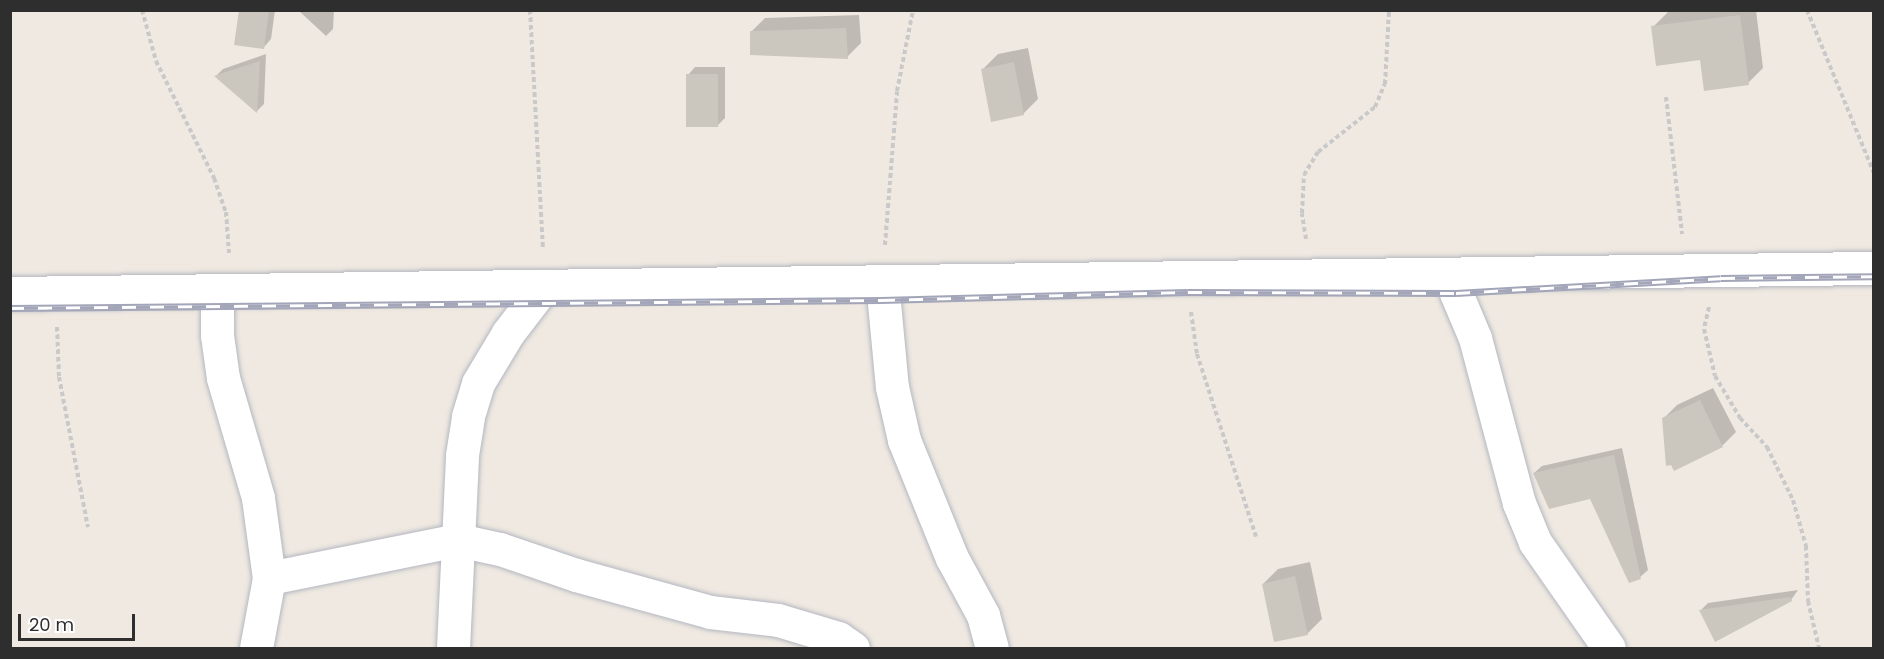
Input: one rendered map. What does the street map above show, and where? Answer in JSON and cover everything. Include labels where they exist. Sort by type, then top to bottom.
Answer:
[{"type":"street","points":[[10,293],[1874,268]]},
{"type":"street","points":[[1460,275],[1456,293],[1475,338],[1519,503],[1535,542],[1609,648]]},
{"type":"street","points":[[882,282],[892,387],[904,440],[952,558],[983,615],[992,648]]},
{"type":"street","points":[[453,648],[462,455],[478,383],[508,333],[544,285]]},
{"type":"street","points":[[224,291],[217,307],[217,335],[223,378],[258,498],[269,578],[256,648]]},
{"type":"street","points":[[269,578],[458,540],[500,549],[576,575],[710,612],[778,620],[838,638],[853,648]]},
{"type":"path","points":[[142,10],[156,61],[214,178],[226,212],[229,249],[224,291]]},
{"type":"path","points":[[530,10],[542,190],[544,285]]},
{"type":"path","points":[[882,282],[897,91],[913,10]]},
{"type":"path","points":[[1312,276],[1302,213],[1304,175],[1318,152],[1375,107],[1385,84],[1389,10]]},
{"type":"path","points":[[1807,10],[1874,172]]},
{"type":"path","points":[[1666,97],[1687,270]]},
{"type":"path","points":[[1720,270],[1721,278],[1710,298],[1704,329],[1714,376],[1740,418],[1767,447],[1793,500],[1806,546],[1808,601],[1820,648]]},
{"type":"path","points":[[1186,279],[1197,354],[1256,537]]},
{"type":"path","points":[[59,293],[59,377],[88,527]]},
{"type":"building","points":[[239,10],[269,10],[264,49],[234,45]]},
{"type":"building","points":[[1740,15],[1749,85],[1704,91],[1700,60],[1656,66],[1651,26]]},
{"type":"building","points":[[846,28],[848,59],[750,55],[750,31]]},
{"type":"building","points":[[260,61],[257,113],[214,76]]},
{"type":"building","points":[[1014,62],[1024,115],[991,122],[981,69]]},
{"type":"building","points":[[686,74],[718,74],[718,127],[686,127]]},
{"type":"building","points":[[1700,400],[1723,447],[1674,471],[1671,465],[1666,466],[1662,418]]},
{"type":"building","points":[[1614,455],[1641,579],[1629,583],[1590,499],[1549,509],[1533,473]]},
{"type":"building","points":[[1295,576],[1308,635],[1274,642],[1262,584]]},
{"type":"building","points":[[1791,597],[1792,601],[1715,642],[1699,610]]},
{"type":"railway","points":[[10,308],[881,300],[1188,292],[1456,293],[1721,278],[1874,276]]}]
